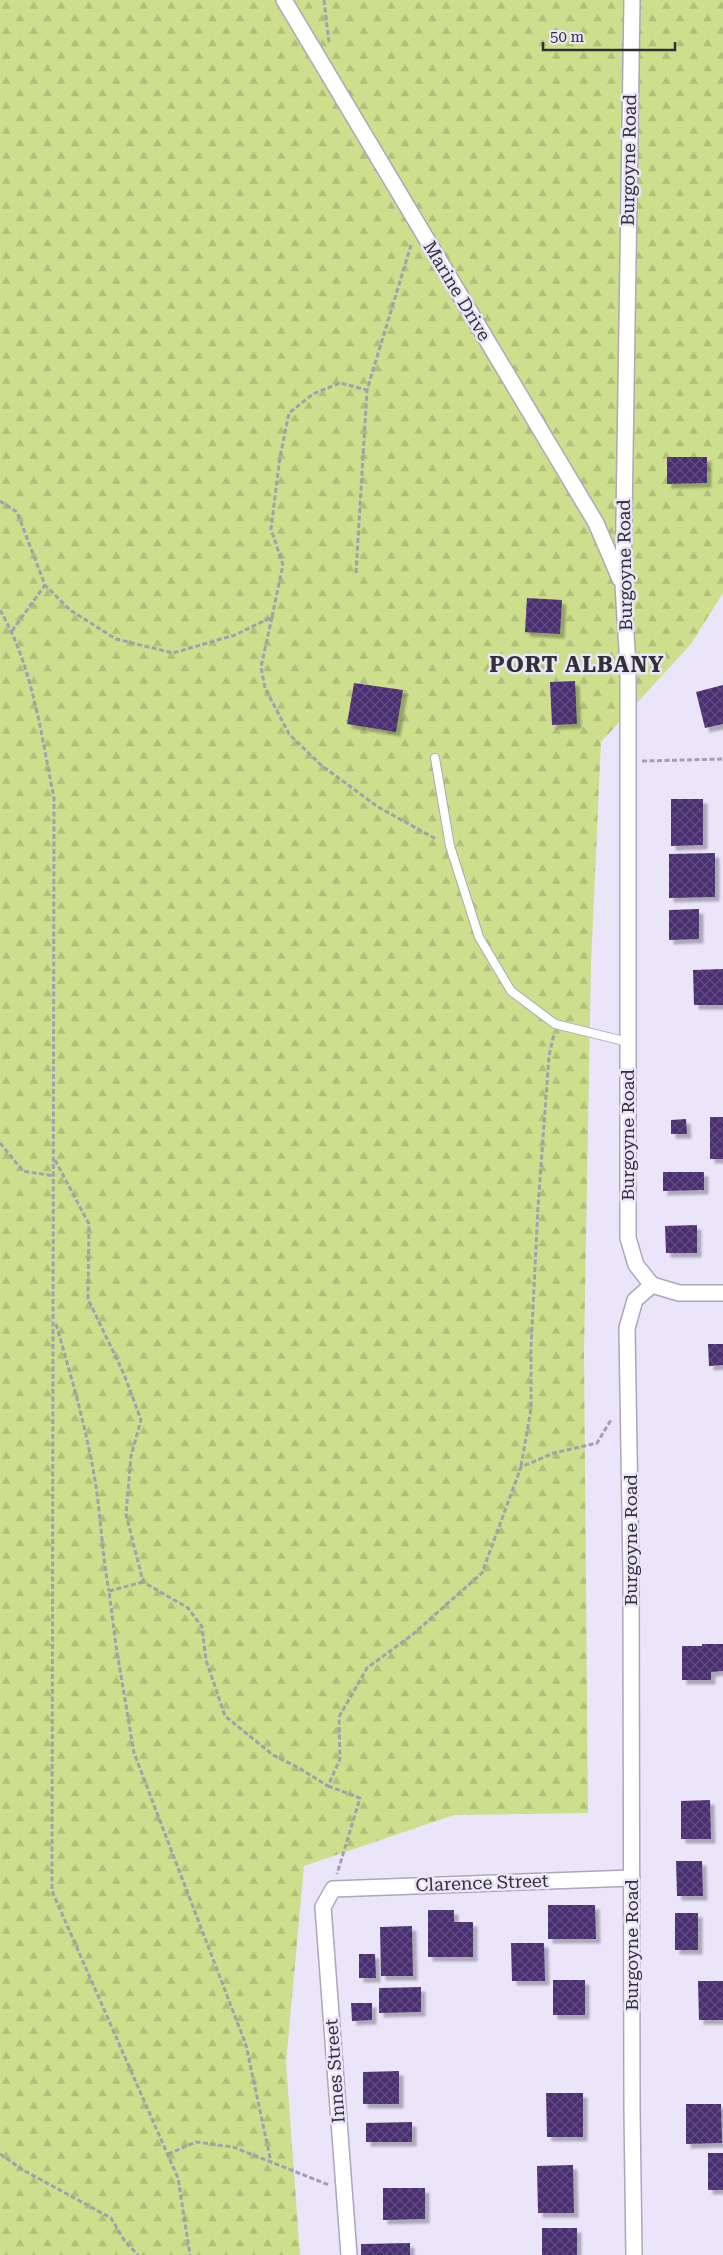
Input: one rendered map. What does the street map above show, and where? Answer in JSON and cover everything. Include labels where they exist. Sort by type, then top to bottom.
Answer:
[{"type":"street","name":"Marine Drive","points":[[284,0],[596,523],[623,585]]},
{"type":"street","name":"Burgoyne Road","points":[[632,0],[623,585],[628,666],[628,1238],[636,1265],[652,1285],[635,1300],[627,1328],[631,1573],[634,2255]]},
{"type":"street","points":[[652,1285],[679,1293],[723,1293]]},
{"type":"street","name":"Clarence Street","points":[[333,1888],[632,1878]]},
{"type":"street","name":"Innes Street","points":[[333,1888],[323,1907],[349,2255]]},
{"type":"lane","points":[[435,758],[450,846],[479,937],[511,991],[556,1024],[628,1042]]},
{"type":"path","points":[[356,573],[367,390],[404,265],[418,225]]},
{"type":"path","points":[[367,390],[340,383],[313,394],[289,413],[272,529],[283,565],[261,667],[265,688],[289,734],[320,765],[378,807],[450,846]]},
{"type":"path","points":[[0,501],[16,512],[45,585],[70,610],[116,639],[172,653],[235,635],[272,617]]},
{"type":"path","points":[[12,631],[45,585]]},
{"type":"path","points":[[0,610],[12,631],[33,692],[54,798],[52,1891],[178,2178],[190,2255]]},
{"type":"path","points":[[328,1786],[340,1759],[339,1717],[367,1668],[412,1635],[482,1573],[500,1529],[521,1466],[531,1409],[531,1348],[538,1207],[549,1056],[556,1024]]},
{"type":"path","points":[[0,1143],[23,1171],[54,1176]]},
{"type":"path","points":[[54,1160],[89,1224],[88,1299],[124,1374],[141,1420],[131,1456],[126,1514],[143,1582]]},
{"type":"path","points":[[54,1319],[80,1410],[95,1481],[116,1646],[134,1753],[246,2045],[271,2162]]},
{"type":"path","points":[[521,1466],[554,1453],[597,1443],[611,1421],[611,1412]]},
{"type":"path","points":[[110,1590],[143,1582],[188,1608],[202,1628],[206,1660],[225,1716],[273,1755],[328,1786],[360,1798],[333,1888]]},
{"type":"path","points":[[168,2154],[196,2142],[233,2147],[345,2191]]},
{"type":"path","points":[[0,2154],[22,2170],[111,2218],[124,2240],[138,2255]]},
{"type":"green space","points":[[0,0],[723,0],[723,593],[691,644],[601,742],[591,965],[584,1352],[588,1813],[454,1815],[304,1866],[286,2063],[300,2255],[0,2255]]},
{"type":"building","points":[[667,457],[707,457],[707,483],[667,484]]},
{"type":"building","points":[[527,598],[562,600],[560,634],[525,632]]},
{"type":"building","points":[[575,681],[577,724],[552,725],[550,682]]},
{"type":"building","points":[[354,683],[403,690],[396,732],[347,724]]},
{"type":"building","points":[[723,685],[723,724],[705,728],[696,692]]},
{"type":"building","points":[[671,799],[703,799],[703,845],[671,846]]},
{"type":"building","points":[[715,853],[715,897],[669,898],[669,854]]},
{"type":"building","points":[[699,909],[699,939],[669,940],[669,910]]},
{"type":"building","points":[[723,969],[723,1005],[694,1005],[693,970]]},
{"type":"building","points":[[710,1117],[723,1117],[723,1159],[710,1159]]},
{"type":"building","points":[[686,1119],[687,1134],[671,1134],[671,1120]]},
{"type":"building","points":[[663,1172],[704,1172],[704,1190],[663,1191]]},
{"type":"building","points":[[697,1225],[697,1253],[666,1253],[665,1226]]},
{"type":"building","points":[[708,1344],[723,1344],[723,1365],[709,1366]]},
{"type":"building","points":[[702,1644],[723,1644],[723,1671],[711,1672],[711,1680],[682,1680],[682,1646],[702,1646]]},
{"type":"building","points":[[710,1800],[711,1839],[681,1839],[681,1801]]},
{"type":"building","points":[[676,1861],[702,1861],[703,1896],[677,1896]]},
{"type":"building","points":[[548,1905],[595,1905],[596,1939],[548,1939]]},
{"type":"building","points":[[428,1910],[454,1910],[454,1922],[473,1922],[473,1957],[428,1957]]},
{"type":"building","points":[[675,1913],[698,1913],[698,1950],[675,1950]]},
{"type":"building","points":[[412,1926],[413,1976],[381,1976],[380,1927]]},
{"type":"building","points":[[511,1943],[544,1943],[545,1981],[512,1981]]},
{"type":"building","points":[[359,1954],[375,1954],[376,1978],[359,1978]]},
{"type":"building","points":[[553,1980],[585,1980],[585,2015],[553,2015]]},
{"type":"building","points":[[698,1981],[723,1981],[723,2020],[699,2020]]},
{"type":"building","points":[[421,1987],[421,2012],[379,2013],[379,1988]]},
{"type":"building","points":[[351,2003],[372,2003],[372,2020],[352,2021]]},
{"type":"building","points":[[399,2071],[399,2104],[363,2104],[363,2072]]},
{"type":"building","points":[[546,2093],[583,2093],[583,2137],[547,2137]]},
{"type":"building","points":[[686,2104],[721,2104],[722,2143],[686,2144]]},
{"type":"building","points":[[412,2122],[412,2142],[366,2142],[366,2123]]},
{"type":"building","points":[[708,2153],[723,2153],[723,2190],[708,2190]]},
{"type":"building","points":[[573,2165],[574,2213],[538,2213],[537,2166]]},
{"type":"building","points":[[383,2188],[425,2188],[425,2219],[383,2220]]},
{"type":"building","points":[[542,2228],[577,2228],[577,2255],[542,2255]]},
{"type":"building","points":[[410,2243],[410,2255],[361,2255],[361,2244]]},
{"type":"district","name":"PORT ALBANY","points":[[577,664]]}]
